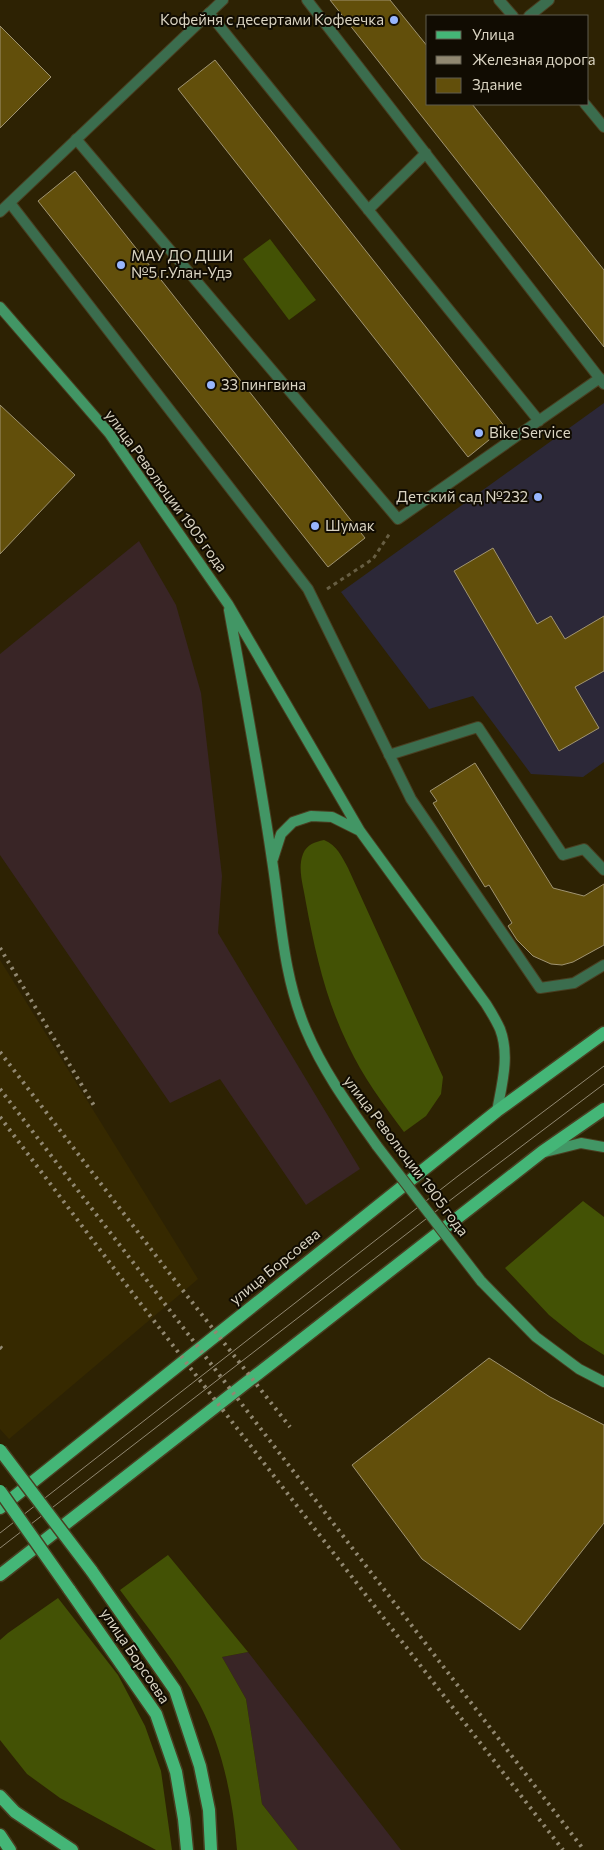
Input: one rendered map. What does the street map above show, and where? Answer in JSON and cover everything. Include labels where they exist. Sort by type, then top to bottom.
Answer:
[{"type":"main road","name":"улица Революции 1905 года","points":[[0,307],[109,433],[228,604],[360,831],[486,1004],[500,1028],[504,1047],[505,1072],[497,1111]]},
{"type":"main road","name":"улица Революции 1905 года","points":[[228,604],[272,860],[280,932],[289,978],[306,1030],[331,1080],[377,1146],[481,1281],[536,1337],[579,1369],[604,1382]]},
{"type":"main road","name":"улица Революции 1905 года","points":[[272,860],[281,834],[293,822],[311,816],[332,818],[360,831]]},
{"type":"main road","name":"улица Борсоева","points":[[0,1508],[497,1111],[604,1033]]},
{"type":"main road","points":[[0,1575],[542,1152],[604,1109]]},
{"type":"main road","points":[[542,1152],[581,1143],[604,1148]]},
{"type":"main road","points":[[0,1450],[91,1570],[175,1690],[200,1766],[209,1810],[211,1850]]},
{"type":"main road","name":"улица Борсоева","points":[[0,1491],[156,1714],[176,1772],[187,1850]]},
{"type":"main road","points":[[0,1796],[15,1812],[72,1850]]},
{"type":"main road","points":[[0,1836],[10,1850]]},
{"type":"street","points":[[0,212],[223,0]]},
{"type":"street","points":[[76,139],[398,519],[539,421],[602,381],[307,0]]},
{"type":"street","points":[[499,0],[512,15]]},
{"type":"street","points":[[530,15],[550,0]]},
{"type":"street","points":[[209,13],[539,421]]},
{"type":"street","points":[[586,105],[604,127]]},
{"type":"street","points":[[368,210],[426,153]]},
{"type":"street","points":[[10,203],[308,589],[411,799],[540,988],[574,983],[604,965]]},
{"type":"street","points":[[390,755],[478,728],[563,855],[584,849],[604,870]]},
{"type":"path","points":[[312,599],[373,559],[398,519]]},
{"type":"shaded area","name":"Детский сад №232","points":[[604,403],[604,762],[583,777],[531,774],[473,696],[429,709],[341,592]]},
{"type":"shaded area","points":[[139,541],[176,605],[201,693],[222,876],[218,933],[360,1169],[306,1205],[220,1079],[170,1103],[0,855],[0,654]]},
{"type":"shaded area","points":[[0,960],[198,1279],[9,1439],[0,1429]]},
{"type":"shaded area","points":[[248,1652],[401,1850],[298,1850],[262,1804],[246,1699],[222,1657]]},
{"type":"green space","points":[[270,239],[316,300],[289,320],[243,259]]},
{"type":"green space","points":[[324,840],[336,848],[348,868],[443,1077],[441,1094],[426,1116],[404,1132],[374,1090],[354,1057],[333,1011],[317,958],[302,879],[301,860],[309,846]]},
{"type":"green space","points":[[583,1201],[604,1217],[604,1355],[580,1340],[549,1315],[505,1268]]},
{"type":"green space","points":[[168,1555],[248,1652],[222,1657],[246,1699],[262,1804],[298,1850],[237,1850],[233,1812],[226,1775],[207,1720],[181,1674],[120,1590]]},
{"type":"green space","points":[[58,1598],[118,1675],[145,1726],[161,1771],[172,1850],[156,1850],[60,1798],[27,1774],[0,1740],[0,1640]]},
{"type":"building","points":[[330,0],[390,0],[426,45],[426,105],[473,105],[604,270],[604,347]]},
{"type":"building","points":[[0,26],[51,77],[0,128]]},
{"type":"building","points":[[215,60],[505,427],[468,457],[178,89]]},
{"type":"building","points":[[75,171],[365,538],[328,567],[38,201]]},
{"type":"building","points":[[0,405],[75,475],[0,554]]},
{"type":"building","points":[[493,548],[537,624],[551,616],[565,639],[604,616],[604,671],[575,687],[599,728],[559,751],[454,571]]},
{"type":"building","points":[[475,763],[553,888],[584,896],[604,884],[604,945],[573,962],[562,965],[551,964],[533,956],[517,940],[508,926],[512,923],[489,885],[485,887],[433,803],[437,801],[430,791]]},
{"type":"building","points":[[489,1358],[550,1397],[604,1425],[604,1523],[520,1630],[422,1559],[352,1465]]},
{"type":"tram line","points":[[0,1533],[458,1176],[604,1066]]},
{"type":"tram line","points":[[0,1548],[457,1195],[604,1084]]},
{"type":"railway","points":[[0,948],[96,1109]]},
{"type":"railway","points":[[0,1052],[290,1427]]},
{"type":"railway","points":[[0,1089],[584,1850]]},
{"type":"railway","points":[[0,1117],[134,1295],[563,1850]]},
{"type":"railway","points":[[0,1347],[5,1351]]},
{"type":"place","name":"Кофейня с десертами Кофеечка","points":[[394,20]]},
{"type":"place","name":"МАУ ДО ДШИ №5 г.Улан-Удэ","points":[[121,265]]},
{"type":"place","name":"33 пингвина","points":[[211,385]]},
{"type":"place","name":"Bike Service","points":[[479,433]]},
{"type":"place","name":"Детский сад №232","points":[[538,497]]},
{"type":"place","name":"Шумак","points":[[315,526]]}]
